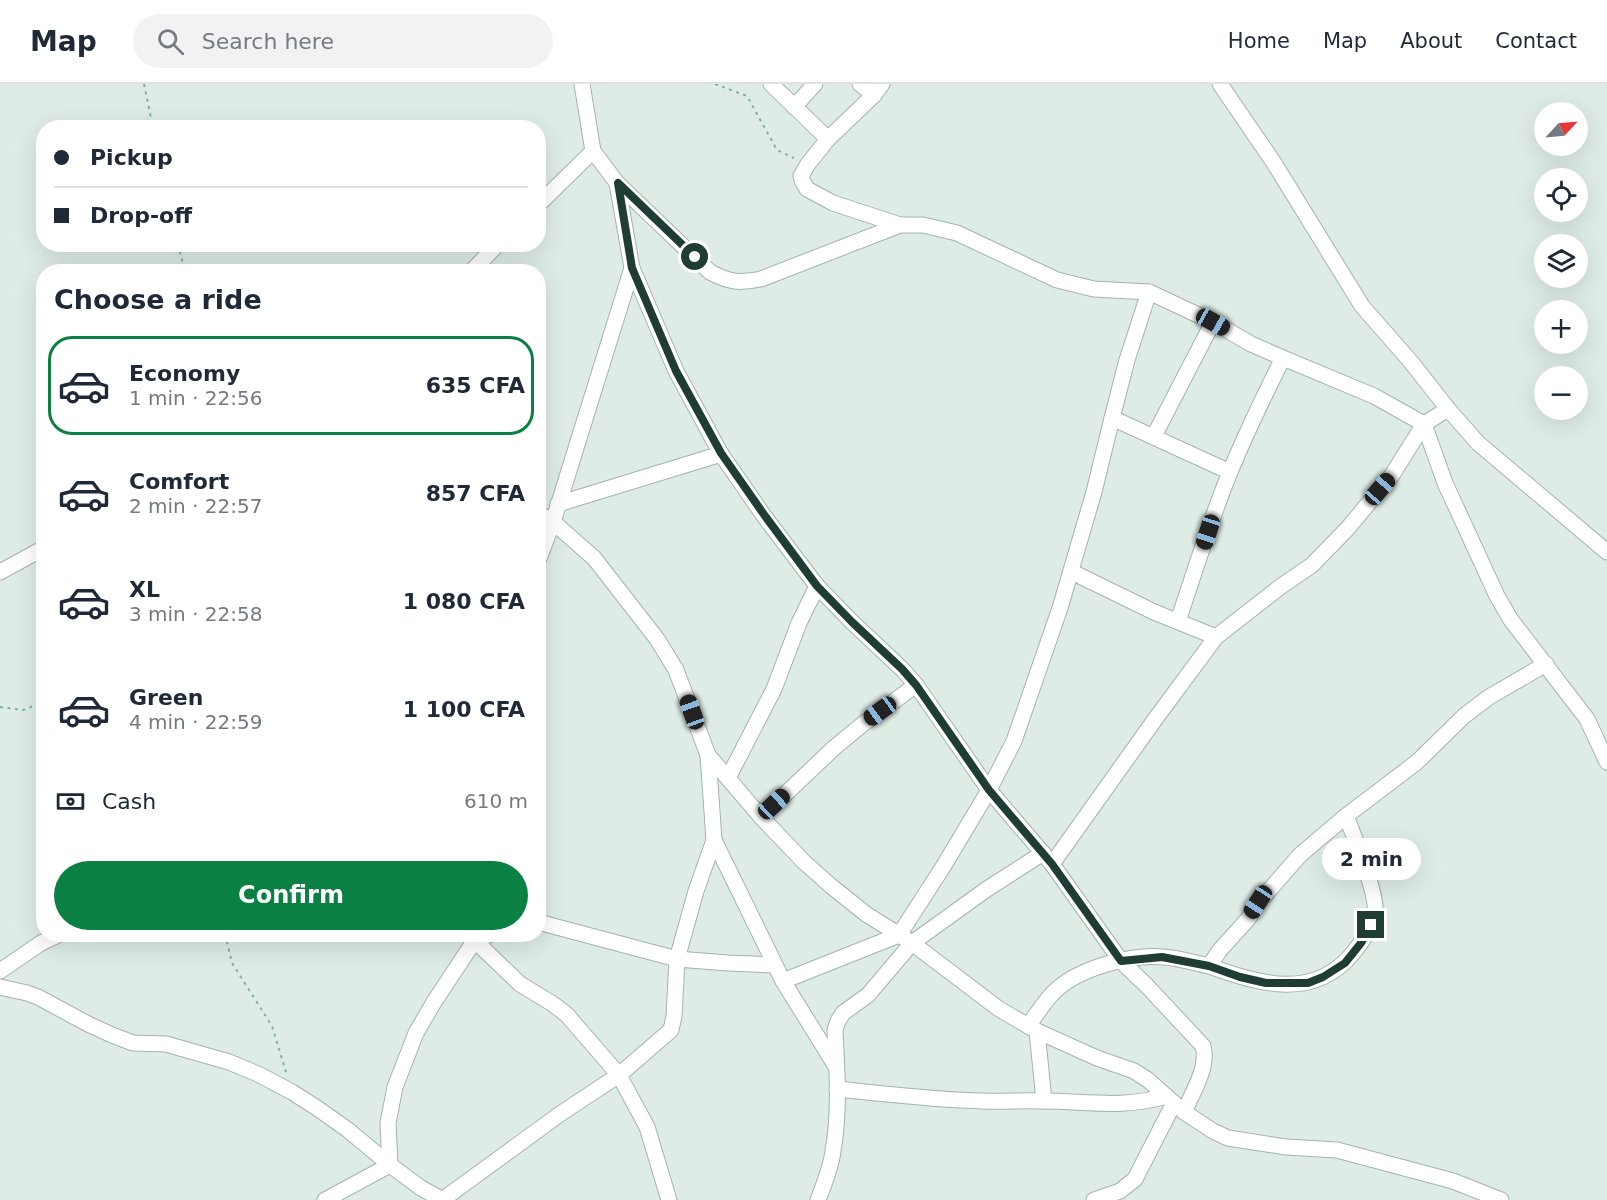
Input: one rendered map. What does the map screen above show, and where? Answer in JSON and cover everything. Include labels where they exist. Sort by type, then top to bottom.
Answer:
[{"type":"street","points":[[582,84],[593,151],[618,183],[710,272],[723,280],[742,282],[761,279],[900,225]]},
{"type":"street","points":[[771,84],[828,139]]},
{"type":"street","points":[[794,107],[815,84]]},
{"type":"street","points":[[860,84],[878,89],[828,139],[808,164],[801,176],[807,189],[833,203],[900,225],[923,225],[957,233],[1057,280],[1094,289],[1149,292],[1213,322],[1251,344],[1368,393],[1424,424],[1445,483],[1497,596],[1511,620],[1587,718],[1607,762]]},
{"type":"street","points":[[1220,84],[1274,163],[1362,306],[1478,443],[1607,552]]},
{"type":"street","points":[[546,197],[593,151]]},
{"type":"street","points":[[618,183],[632,268],[676,371],[721,453],[817,586],[916,685],[989,790],[1048,859],[1121,961],[1203,1046],[1205,1053],[1200,1076],[1175,1104],[1135,1179],[1120,1191],[1094,1200]]},
{"type":"street","points":[[479,264],[490,252]]},
{"type":"street","points":[[546,540],[632,268]]},
{"type":"street","points":[[818,1200],[833,1154],[837,1089],[835,1030],[838,1021],[843,1013],[868,995],[906,939],[943,867],[989,790],[1014,741],[1072,572],[1127,360],[1149,292]]},
{"type":"street","points":[[1154,436],[1213,322]]},
{"type":"street","points":[[1178,621],[1230,472],[1283,358]]},
{"type":"street","points":[[783,981],[906,939],[987,889],[1048,859],[1216,637],[1312,565],[1348,528],[1392,476],[1424,424],[1448,409]]},
{"type":"street","points":[[1112,418],[1230,472]]},
{"type":"street","points":[[558,504],[721,453]]},
{"type":"street","points":[[546,518],[594,558],[657,639],[676,670],[708,755],[714,840],[774,965],[836,1066]]},
{"type":"street","points":[[0,572],[36,552]]},
{"type":"street","points":[[1072,572],[1154,612],[1216,637]]},
{"type":"street","points":[[728,778],[774,689],[799,623],[817,586]]},
{"type":"street","points":[[1209,966],[1248,919],[1258,902],[1300,855],[1346,816],[1418,762],[1464,716],[1489,698],[1546,664]]},
{"type":"street","points":[[761,817],[863,723],[916,685]]},
{"type":"street","points":[[708,755],[761,817],[804,862],[831,886],[866,914],[906,939],[999,1009],[1032,1029],[1096,1058],[1134,1071],[1175,1104],[1213,1131],[1228,1138],[1287,1147],[1337,1150],[1453,1181],[1492,1199]]},
{"type":"street","points":[[1044,1101],[1032,1029],[1047,999],[1062,985],[1084,972],[1101,965],[1121,961],[1162,957],[1209,966],[1266,983],[1294,984],[1308,983],[1323,977],[1345,963],[1361,943],[1375,913],[1375,902],[1346,816]]},
{"type":"street","points":[[0,987],[38,997],[112,1035],[133,1042],[166,1044],[229,1062],[258,1074],[292,1092],[348,1130],[390,1166],[443,1200],[560,1114],[619,1075],[671,1030],[674,1017],[677,959],[696,891],[714,840]]},
{"type":"street","points":[[546,924],[677,959],[774,965]]},
{"type":"street","points":[[0,971],[43,942]]},
{"type":"street","points":[[390,1166],[388,1122],[395,1087],[416,1033],[468,942]]},
{"type":"street","points":[[476,942],[520,984],[567,1015],[619,1075],[647,1127],[669,1200]]},
{"type":"street","points":[[837,1089],[956,1100],[1175,1104]]},
{"type":"street","points":[[325,1200],[390,1166]]},
{"type":"path","points":[[144,84],[151,120]]},
{"type":"path","points":[[715,84],[747,96],[777,150],[808,164]]},
{"type":"path","points":[[0,707],[23,710],[36,705]]},
{"type":"path","points":[[227,942],[232,963],[272,1026],[292,1092]]},
{"type":"route","points":[[695,257],[618,183],[632,268],[676,371],[721,453],[817,586],[916,685],[989,790],[1052,864],[1121,961],[1162,957],[1189,961],[1266,983],[1308,983],[1323,977],[1345,963],[1361,943],[1371,925]]}]
